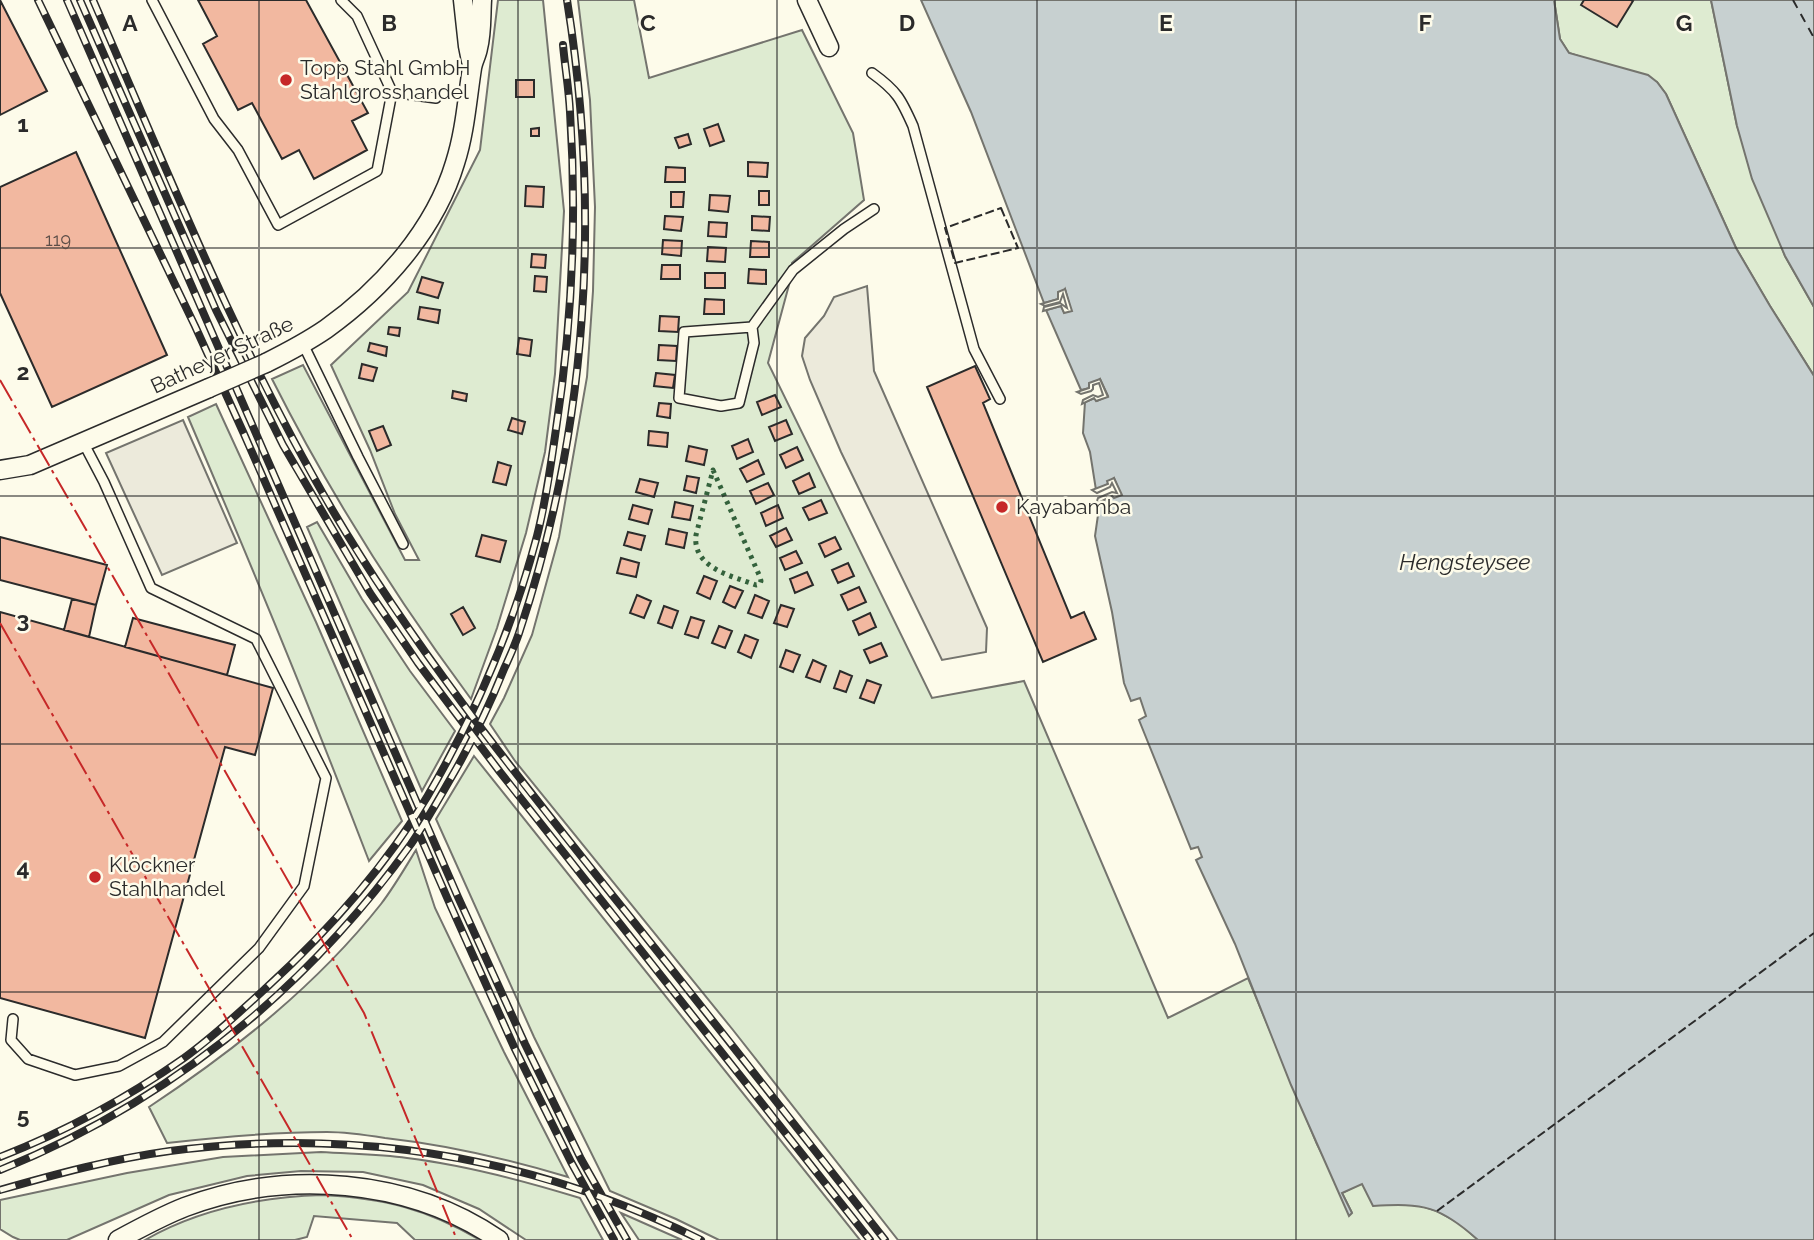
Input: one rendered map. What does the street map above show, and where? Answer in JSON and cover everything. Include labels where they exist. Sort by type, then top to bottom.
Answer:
[{"type":"street","name":"Batheyer Straße","points":[[463,0],[472,64]]},
{"type":"street","name":"Batheyer Straße","points":[[0,470],[30,465],[265,363],[303,344],[356,306],[402,258],[434,211],[455,166],[463,136],[472,64],[479,47],[482,0]]},
{"type":"street","points":[[807,0],[829,47]]},
{"type":"street","points":[[118,1240],[187,1207],[236,1193],[276,1186],[323,1185],[383,1192],[419,1201],[464,1220],[499,1240]]},
{"type":"lane","points":[[152,0],[214,119],[238,150],[278,225],[377,171],[392,92],[357,16],[341,0]]},
{"type":"lane","points":[[872,73],[890,86],[903,104],[913,126],[974,349],[1000,399]]},
{"type":"lane","points":[[392,92],[436,98]]},
{"type":"lane","points":[[752,327],[684,332],[679,398],[721,406],[739,403],[754,343],[752,327],[793,270],[874,209]]},
{"type":"lane","points":[[303,344],[403,544]]},
{"type":"lane","points":[[13,1019],[11,1040],[28,1059],[75,1075],[119,1066],[163,1042],[259,948],[304,886],[326,778],[256,639],[151,588],[104,482],[83,442]]},
{"type":"green space","points":[[498,0],[543,0],[564,211],[555,374],[545,452],[526,533],[497,628],[471,699],[365,544],[272,379],[303,365],[405,560],[419,560],[395,514],[370,450],[331,365],[408,292],[480,150]]},
{"type":"green space","points":[[578,0],[634,0],[649,78],[802,30],[853,133],[864,200],[792,263],[793,270],[768,363],[932,698],[1024,681],[1168,1018],[1248,978],[1317,1144],[1352,1213],[1342,1193],[1362,1183],[1402,1204],[1437,1211],[1459,1223],[1478,1240],[898,1240],[733,1030],[515,761],[490,724],[532,635],[559,537],[587,377],[595,207],[590,100]]},
{"type":"green space","points":[[1554,0],[1711,0],[1737,126],[1785,256],[1814,307],[1814,376],[1736,248],[1666,94],[1657,82],[1569,53],[1560,39]]},
{"type":"green space","points":[[216,404],[316,622],[402,821],[369,861],[281,638],[188,417]]},
{"type":"green space","points":[[317,522],[362,599],[410,671],[455,731],[422,791],[307,527]]},
{"type":"green space","points":[[474,756],[860,1240],[719,1240],[610,1191],[534,1037],[436,819]]},
{"type":"green space","points":[[416,850],[435,908],[568,1177],[455,1149],[349,1133],[267,1134],[167,1143],[149,1107],[213,1063],[302,989],[330,962],[381,904]]},
{"type":"green space","points":[[321,1152],[396,1157],[450,1165],[580,1198],[603,1240],[526,1240],[479,1209],[423,1185],[363,1172],[301,1171],[247,1176],[169,1195],[67,1240],[20,1240],[0,1229],[0,1200],[127,1173],[223,1157]]},
{"type":"green space","points":[[322,1195],[365,1199],[404,1207],[442,1220],[480,1240],[415,1240],[397,1223],[314,1216],[307,1237],[295,1240],[145,1240],[187,1220],[230,1207]]},
{"type":"green space","points":[[621,1213],[682,1240],[639,1240]]},
{"type":"shaded area","points":[[867,286],[874,371],[987,628],[986,652],[942,660],[841,452],[802,356],[805,338],[824,316],[834,297]]},
{"type":"shaded area","points":[[183,420],[237,543],[162,575],[106,453]]},
{"type":"water","name":"Hengsteysee","points":[[921,0],[1554,0],[1560,39],[1569,53],[1648,75],[1666,94],[1736,248],[1814,376],[1814,1240],[1478,1240],[1453,1220],[1430,1209],[1406,1205],[1373,1206],[1362,1184],[1342,1193],[1352,1213],[1349,1216],[1291,1085],[1235,944],[1196,860],[1202,857],[1198,847],[1191,849],[1139,720],[1146,716],[1140,698],[1131,701],[1124,683],[1095,536],[1100,501],[1113,495],[1121,495],[1114,478],[1096,490],[1090,452],[1083,433],[1085,402],[1108,396],[1100,379],[1090,388],[1081,390],[1046,310],[1061,306],[1064,312],[1071,311],[1065,289],[1059,299],[1044,303],[971,112]]},
{"type":"water","points":[[1711,0],[1814,0],[1814,307],[1785,256],[1752,179],[1737,126]]},
{"type":"pier","points":[[1065,289],[1072,311],[1064,313],[1061,306],[1043,311],[1044,307],[1060,303],[1067,308],[1063,294],[1060,302],[1045,306],[1041,304],[1058,299],[1058,292]]},
{"type":"pier","points":[[1100,379],[1108,397],[1096,401],[1094,398],[1082,404],[1083,400],[1093,395],[1103,395],[1099,383],[1093,385],[1091,391],[1081,394],[1077,392],[1089,388],[1089,383]]},
{"type":"pier","points":[[1114,478],[1122,495],[1114,498],[1112,496],[1096,504],[1098,498],[1112,492],[1117,493],[1112,483],[1110,487],[1097,493],[1092,490],[1108,484],[1107,481]]},
{"type":"building","points":[[0,0],[47,91],[0,115]]},
{"type":"building","name":"Topp Stahl GmbH Stahlgrosshandel","points":[[198,0],[306,0],[368,113],[352,121],[367,150],[314,179],[299,150],[282,159],[252,103],[238,110],[203,44],[217,36]]},
{"type":"building","points":[[1584,0],[1633,1],[1617,27],[1581,5]]},
{"type":"building","points":[[516,80],[534,80],[534,97],[516,97]]},
{"type":"building","points":[[718,124],[724,141],[710,146],[704,129]]},
{"type":"building","points":[[539,128],[539,136],[531,136],[531,129]]},
{"type":"building","points":[[688,134],[691,144],[679,148],[675,138]]},
{"type":"building","points":[[76,152],[167,355],[52,407],[0,293],[0,187]]},
{"type":"building","points":[[748,162],[768,163],[767,177],[748,176]]},
{"type":"building","points":[[666,167],[685,168],[685,182],[665,182]]},
{"type":"building","points":[[526,186],[544,187],[543,207],[525,206]]},
{"type":"building","points":[[759,191],[769,191],[769,205],[759,205]]},
{"type":"building","points":[[671,192],[684,192],[683,207],[671,207]]},
{"type":"building","points":[[710,195],[730,196],[728,212],[709,210]]},
{"type":"building","points":[[665,216],[683,217],[681,231],[664,229]]},
{"type":"building","points":[[752,216],[770,217],[769,231],[752,230]]},
{"type":"building","points":[[709,222],[727,223],[726,237],[708,236]]},
{"type":"building","points":[[663,240],[682,241],[681,256],[662,254]]},
{"type":"building","points":[[751,241],[769,242],[769,257],[750,257]]},
{"type":"building","points":[[708,247],[726,248],[725,262],[707,261]]},
{"type":"building","points":[[532,254],[546,255],[545,268],[531,267]]},
{"type":"building","points":[[662,265],[680,265],[680,279],[661,279]]},
{"type":"building","points":[[749,269],[766,270],[766,284],[748,283]]},
{"type":"building","points":[[705,273],[725,273],[725,288],[705,288]]},
{"type":"building","points":[[535,276],[547,277],[546,292],[534,291]]},
{"type":"building","points":[[422,277],[443,283],[438,298],[417,292]]},
{"type":"building","points":[[705,299],[724,300],[724,314],[704,314]]},
{"type":"building","points":[[420,307],[440,310],[438,323],[418,319]]},
{"type":"building","points":[[660,316],[679,317],[678,332],[659,331]]},
{"type":"building","points":[[389,327],[400,328],[399,336],[388,334]]},
{"type":"building","points":[[519,338],[532,340],[530,356],[517,354]]},
{"type":"building","points":[[370,343],[387,347],[386,356],[368,351]]},
{"type":"building","points":[[659,345],[677,346],[676,361],[658,360]]},
{"type":"building","points":[[362,364],[377,368],[373,381],[359,378]]},
{"type":"building","name":"Kayabamba","points":[[975,366],[990,399],[983,403],[1071,618],[1084,612],[1096,639],[1043,662],[927,387]]},
{"type":"building","points":[[656,373],[675,375],[673,388],[654,386]]},
{"type":"building","points":[[453,391],[467,394],[466,401],[452,398]]},
{"type":"building","points":[[775,395],[781,407],[762,415],[757,402]]},
{"type":"building","points":[[659,403],[671,404],[670,418],[657,416]]},
{"type":"building","points":[[512,418],[525,422],[522,434],[508,430]]},
{"type":"building","points":[[786,420],[792,434],[775,441],[769,427]]},
{"type":"building","points":[[383,426],[391,445],[377,451],[369,431]]},
{"type":"building","points":[[649,431],[668,433],[667,447],[648,445]]},
{"type":"building","points":[[748,439],[753,452],[737,459],[732,446]]},
{"type":"building","points":[[689,446],[707,450],[704,465],[686,461]]},
{"type":"building","points":[[797,447],[803,460],[786,468],[780,455]]},
{"type":"building","points":[[758,460],[764,474],[747,482],[740,469]]},
{"type":"building","points":[[498,462],[511,466],[506,485],[493,482]]},
{"type":"building","points":[[809,473],[815,487],[799,494],[793,481]]},
{"type":"building","points":[[687,476],[699,478],[696,493],[684,490]]},
{"type":"building","points":[[640,479],[658,483],[654,497],[636,492]]},
{"type":"building","points":[[768,483],[774,495],[756,504],[750,491]]},
{"type":"building","points":[[821,500],[827,513],[809,520],[803,508]]},
{"type":"building","points":[[675,502],[693,506],[690,520],[672,517]]},
{"type":"building","points":[[633,505],[652,510],[648,524],[629,519]]},
{"type":"building","points":[[778,505],[783,518],[766,526],[761,513]]},
{"type":"building","points":[[786,528],[792,540],[776,547],[770,536]]},
{"type":"building","points":[[669,529],[687,533],[684,548],[666,544]]},
{"type":"building","points":[[628,532],[645,536],[641,550],[624,545]]},
{"type":"building","points":[[482,535],[506,541],[500,562],[476,556]]},
{"type":"building","points":[[0,537],[107,565],[96,605],[0,580]]},
{"type":"building","points":[[835,537],[841,549],[825,557],[819,544]]},
{"type":"building","points":[[796,551],[802,563],[785,570],[780,558]]},
{"type":"building","points":[[621,558],[639,563],[636,577],[617,573]]},
{"type":"building","points":[[848,563],[854,576],[838,583],[832,570]]},
{"type":"building","points":[[807,572],[813,585],[795,593],[790,579]]},
{"type":"building","points":[[704,576],[717,581],[710,599],[697,593]]},
{"type":"building","points":[[730,586],[743,591],[735,608],[723,602]]},
{"type":"building","points":[[859,587],[866,602],[848,610],[841,595]]},
{"type":"building","points":[[637,595],[651,601],[644,618],[630,613]]},
{"type":"building","points":[[755,595],[769,601],[762,618],[748,613]]},
{"type":"building","points":[[72,599],[96,605],[89,637],[64,630]]},
{"type":"building","points":[[781,605],[794,609],[787,627],[774,623]]},
{"type":"building","points":[[664,606],[678,611],[672,628],[658,623]]},
{"type":"building","points":[[463,607],[475,628],[463,635],[451,614]]},
{"type":"building","name":"Klöckner Stahlhandel","points":[[0,612],[273,688],[255,755],[225,747],[145,1038],[0,998]]},
{"type":"building","points":[[870,613],[876,627],[859,635],[853,621]]},
{"type":"building","points":[[691,617],[704,621],[698,638],[685,634]]},
{"type":"building","points":[[133,618],[235,645],[227,675],[125,647]]},
{"type":"building","points":[[719,626],[732,631],[725,648],[712,643]]},
{"type":"building","points":[[745,635],[758,640],[751,658],[738,652]]},
{"type":"building","points":[[881,643],[887,656],[870,663],[864,650]]},
{"type":"building","points":[[786,650],[800,655],[793,672],[780,667]]},
{"type":"building","points":[[813,660],[826,666],[820,682],[806,677]]},
{"type":"building","points":[[840,671],[852,676],[846,692],[834,688]]},
{"type":"building","points":[[867,680],[881,685],[874,703],[860,698]]},
{"type":"ferry route","points":[[1793,0],[1814,38]]},
{"type":"railway","points":[[38,0],[195,326],[515,1049],[571,1162],[614,1240]]},
{"type":"railway","points":[[67,0],[458,897],[581,1159],[627,1240]]},
{"type":"railway","points":[[80,0],[216,310],[283,445],[370,593],[418,663],[500,772],[870,1240]]},
{"type":"railway","points":[[93,0],[235,323],[298,450],[364,562],[431,660],[502,756],[885,1240]]},
{"type":"railway","points":[[0,1170],[62,1142],[120,1111],[176,1076],[229,1037],[279,994],[326,947],[370,897],[411,844],[478,727],[517,640],[543,553],[561,476],[574,397],[582,318],[584,159],[578,79],[567,0]]},
{"type":"railway","points":[[0,1157],[71,1125],[140,1087],[195,1050],[226,1024],[311,945],[354,898],[411,823],[445,766],[477,702],[504,637],[527,570],[546,496],[566,350],[572,271],[572,152],[563,45]]},
{"type":"railway","points":[[0,1190],[127,1158],[170,1151],[308,1143],[375,1147],[442,1155],[508,1169],[574,1188],[638,1211],[701,1240]]},
{"type":"hedge","points":[[713,470],[760,577],[760,584],[756,585],[716,569],[700,555],[696,546],[696,535],[713,470]]},
{"type":"fence","points":[[1001,208],[1018,248],[955,263],[945,228],[1001,208]]},
{"type":"fence","points":[[1437,1211],[1814,933]]},
{"type":"power","points":[[0,380],[364,1013],[457,1240]]},
{"type":"power","points":[[0,623],[353,1240]]},
{"type":"place","name":"Topp Stahl GmbH Stahlgrosshandel","points":[[286,80]]},
{"type":"place","name":"Kayabamba","points":[[1002,507]]},
{"type":"place","name":"Klöckner Stahlhandel","points":[[95,877]]}]
